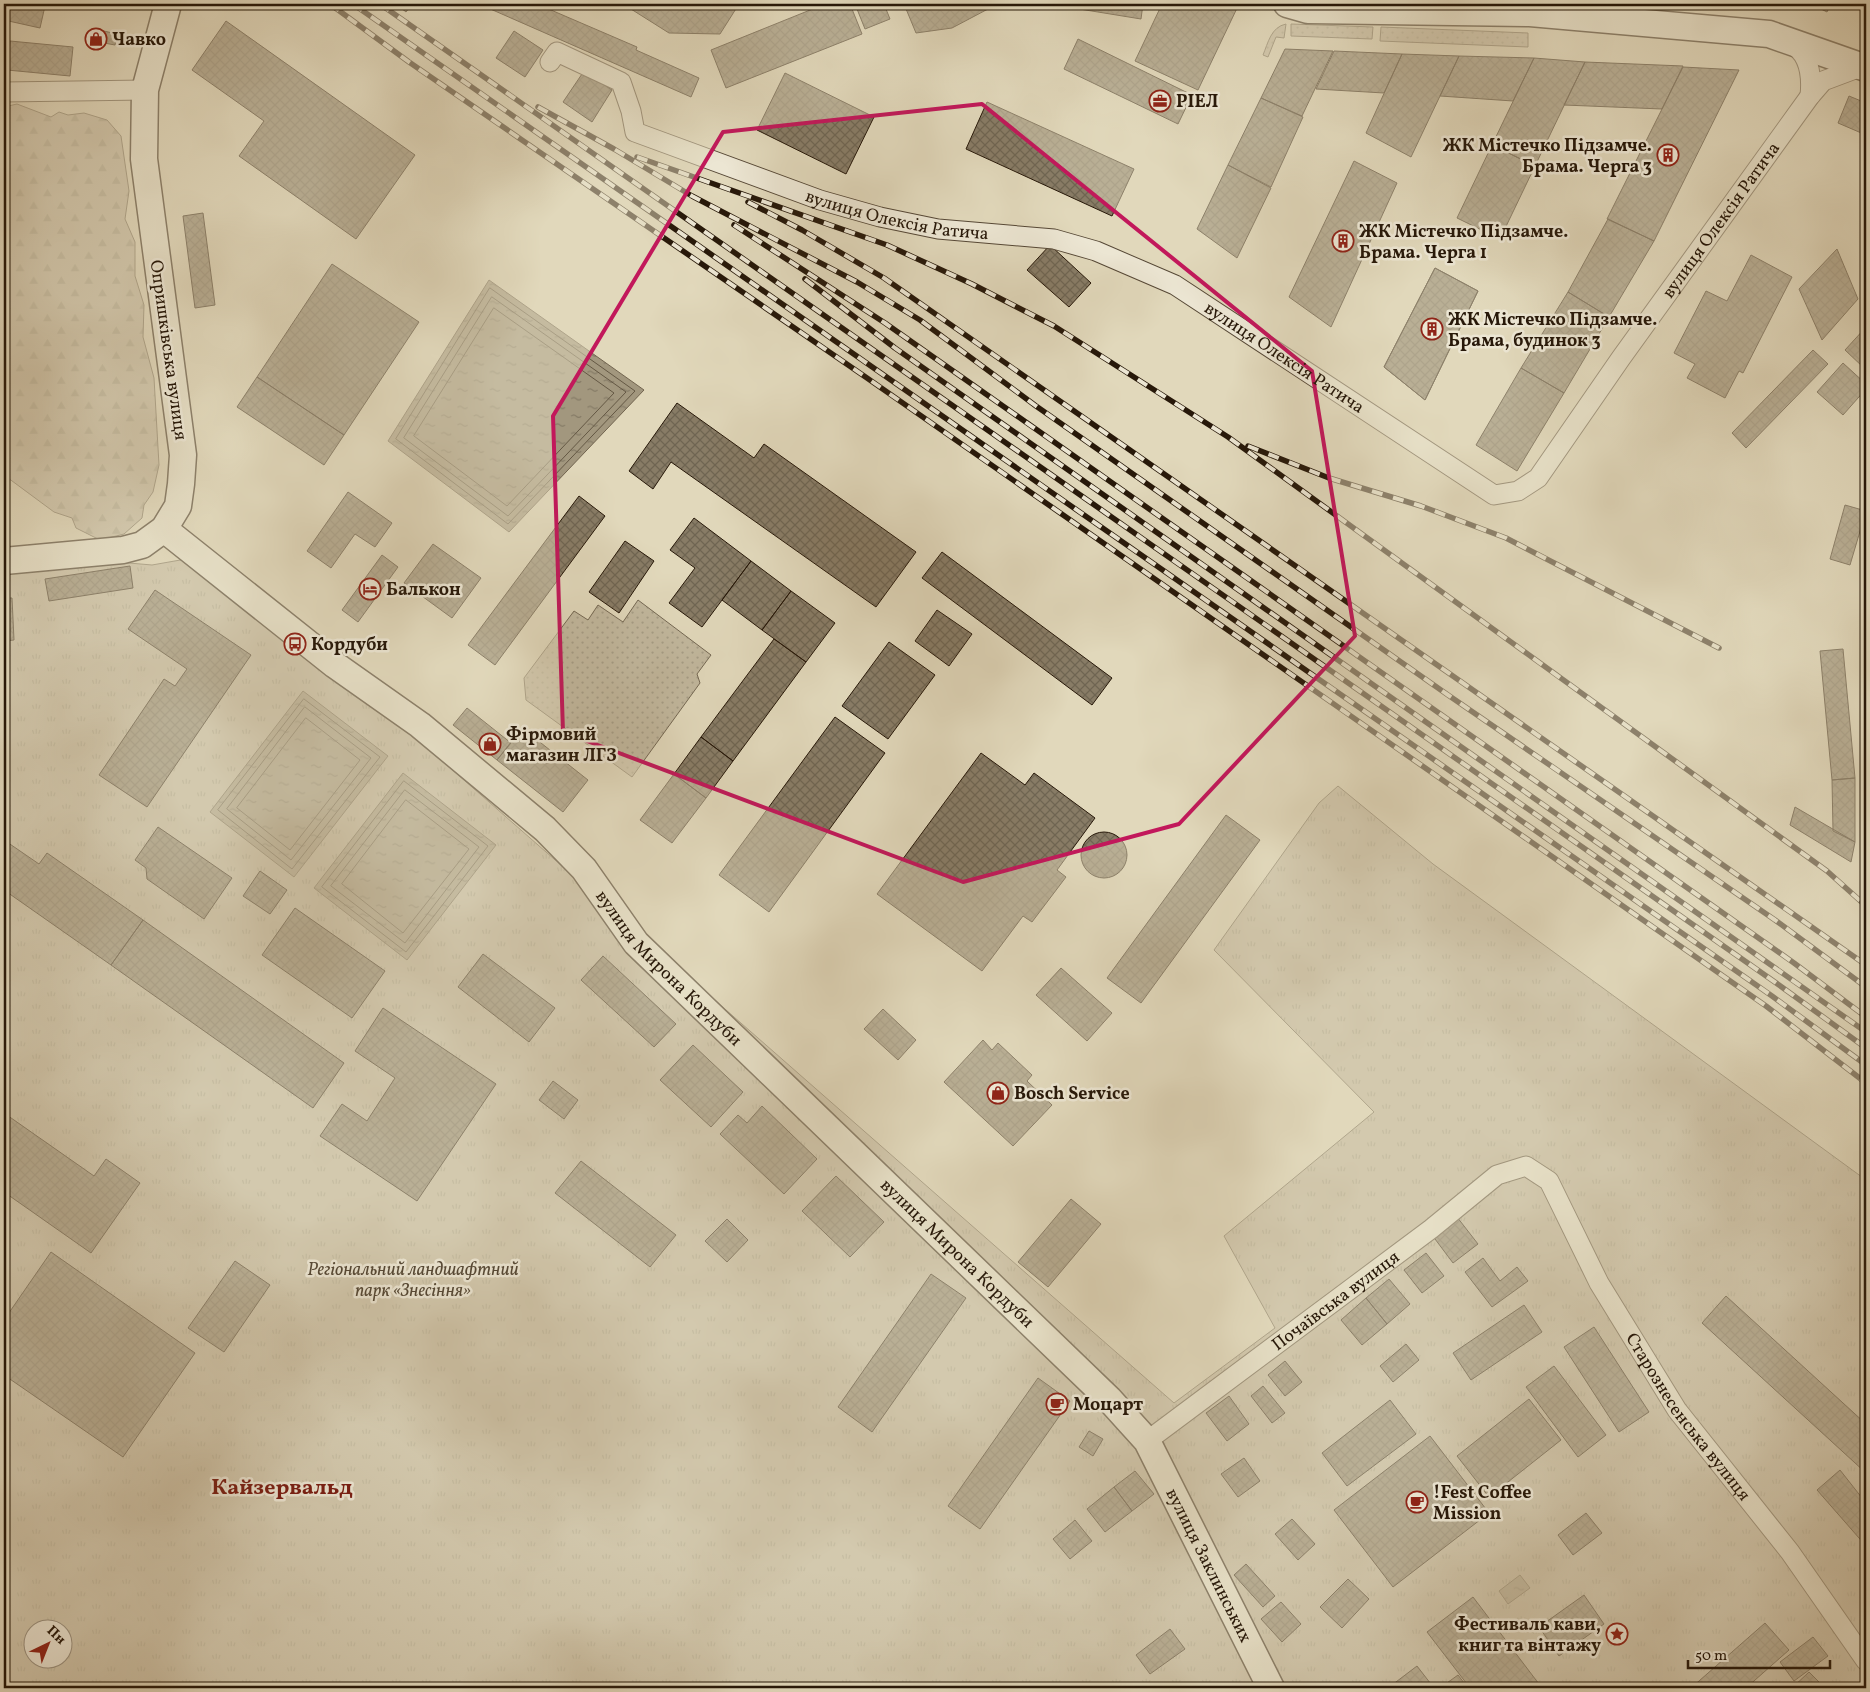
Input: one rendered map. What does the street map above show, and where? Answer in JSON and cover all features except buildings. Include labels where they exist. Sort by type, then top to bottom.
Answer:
[{"type":"street","name":"Опришківська вулиця","points":[[4,561],[124,550],[142,545],[164,529],[178,506],[183,455],[144,159],[146,90],[168,4]]},
{"type":"street","points":[[1287,4],[1308,10],[1530,13],[1769,34],[1866,69]]},
{"type":"street","points":[[1769,34],[1793,44],[1807,60],[1812,76],[1810,96]]},
{"type":"street","name":"вулиця Олексія Ратича","points":[[550,62],[557,52],[621,82],[632,111],[636,132],[820,200],[880,218],[938,229],[1054,239],[1096,251],[1175,285],[1494,495],[1518,491],[1538,478],[1627,350],[1810,96],[1823,81],[1839,73],[1855,69],[1866,69]]},
{"type":"street","points":[[4,92],[146,90]]},
{"type":"street","name":"вулиця Мирона Кордуби","points":[[164,529],[335,665],[420,725],[545,828],[584,869],[636,942],[1109,1399],[1147,1441]]},
{"type":"street","name":"Почаївська вулиця","points":[[1147,1441],[1430,1229],[1498,1175],[1526,1166]]},
{"type":"street","name":"Старознесенська вулиця","points":[[1526,1166],[1549,1181],[1598,1283],[1677,1410],[1790,1552],[1866,1660]]},
{"type":"street","name":"вулиця Заклинських","points":[[1147,1441],[1271,1688]]},
{"type":"highlighted area","points":[[982,104],[1312,371],[1355,636],[1179,824],[963,882],[563,732],[553,416],[723,132]]},
{"type":"green space","points":[[1286,24],[1284,38],[1276,37],[1268,57],[1263,55],[1273,32]]},
{"type":"green space","points":[[1291,24],[1373,27],[1372,39],[1291,36]]},
{"type":"green space","points":[[1381,27],[1528,33],[1528,47],[1380,41]]},
{"type":"green space","points":[[17,104],[51,117],[59,112],[68,115],[84,113],[107,120],[121,136],[129,191],[125,219],[135,242],[135,276],[144,305],[143,337],[154,378],[159,465],[153,492],[144,505],[142,518],[124,534],[100,540],[76,528],[72,518],[54,512],[4,475],[4,107]]},
{"type":"green space","name":"Регіональний ландшафтний парк «Знесіння»","points":[[186,559],[383,709],[1174,1403],[1275,1328],[1224,1236],[1374,1112],[1214,950],[1319,803],[1338,786],[1433,864],[1866,1180],[1866,1688],[4,1688],[4,573],[129,563],[152,565]]},
{"type":"green space","points":[[638,600],[711,655],[697,674],[700,683],[632,777],[526,700],[524,678],[574,611],[588,620],[598,605],[623,622]]},
{"type":"water","points":[[489,280],[644,390],[509,532],[388,441]]},
{"type":"water","points":[[303,691],[388,756],[294,877],[210,812]]},
{"type":"water","points":[[403,773],[496,845],[407,960],[314,888]]},
{"type":"water","points":[[1520,1575],[1530,1588],[1508,1604],[1499,1591]]},
{"type":"railway","points":[[330,4],[409,62],[867,378],[1766,1006],[1866,1083]]},
{"type":"railway","points":[[353,4],[1772,996],[1866,1065]]},
{"type":"railway","points":[[380,4],[1779,985],[1866,1048]]},
{"type":"railway","points":[[538,107],[614,149],[692,196],[857,282],[920,320],[1036,406],[1448,695],[1775,920],[1866,987]]},
{"type":"railway","points":[[637,157],[887,245],[972,284],[1054,326],[1228,437],[1827,871],[1866,906]]},
{"type":"railway","points":[[748,202],[802,230],[884,278],[1866,965]]},
{"type":"railway","points":[[734,225],[885,323],[1794,963],[1866,1017]]},
{"type":"railway","points":[[805,279],[895,348],[1866,1032]]},
{"type":"railway","points":[[1248,446],[1329,478],[1421,506],[1506,538],[1719,648]]},
{"type":"place","name":"Чавко","points":[[96,39]]},
{"type":"place","name":"РІЕЛ","points":[[1160,101]]},
{"type":"place","name":"ЖК Містечко Підзамче. Брама. Черга 3","points":[[1668,155]]},
{"type":"place","name":"ЖК Містечко Підзамче. Брама. Черга 1","points":[[1343,241]]},
{"type":"place","name":"ЖК Містечко Підзамче. Брама, будинок 3","points":[[1432,329]]},
{"type":"place","name":"Балькон","points":[[370,589]]},
{"type":"place","name":"Кордуби","points":[[295,644]]},
{"type":"place","name":"Фірмовий магазин ЛГЗ","points":[[490,744]]},
{"type":"place","name":"Bosch Service","points":[[998,1093]]},
{"type":"place","name":"Моцарт","points":[[1057,1404]]},
{"type":"place","name":"!Fest Coffee Mission","points":[[1417,1502]]},
{"type":"place","name":"Фестиваль кави, книг та вінтажу","points":[[1617,1634]]},
{"type":"district","name":"Кайзервальд","points":[[282,1486]]}]
